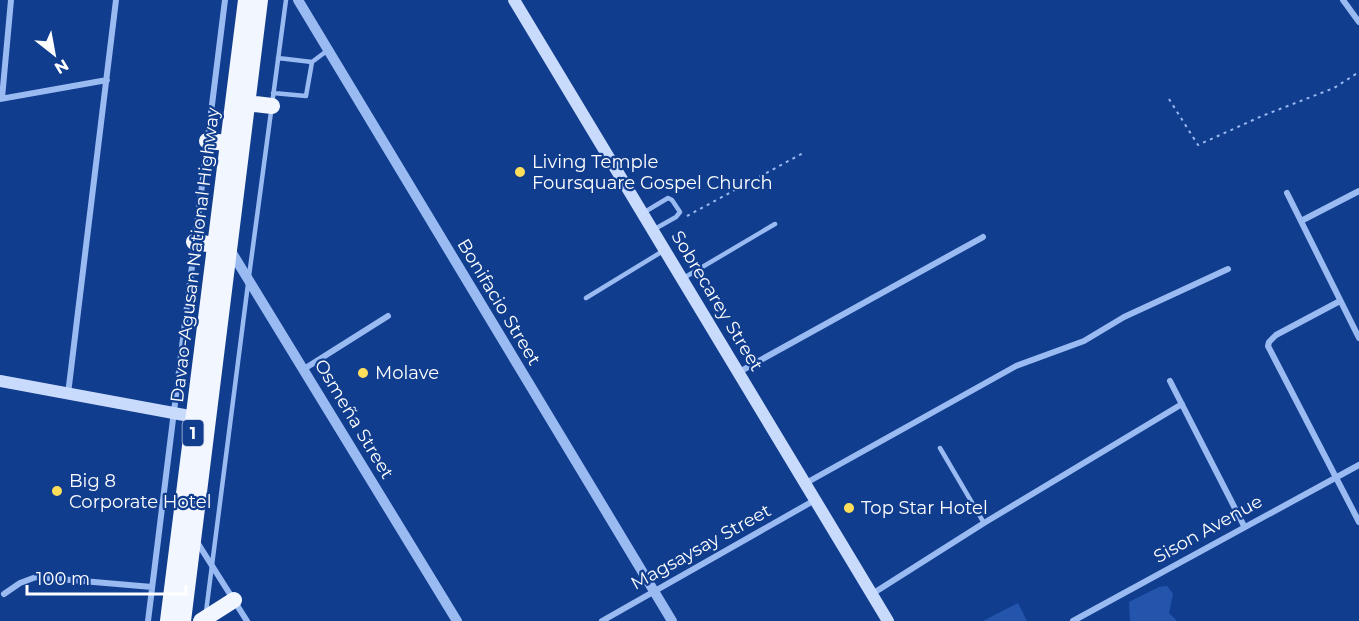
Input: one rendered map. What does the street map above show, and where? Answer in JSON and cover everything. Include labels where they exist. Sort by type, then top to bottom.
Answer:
[{"type":"highway","name":"Davao-Agusan National Highway","points":[[168,621],[186,535],[222,246],[228,143],[246,0]]},
{"type":"highway","name":"Davao-Agusan National Highway","points":[[183,621],[186,535],[195,417],[247,103],[260,0]]},
{"type":"highway","points":[[247,103],[272,100]]},
{"type":"highway","points":[[207,141],[228,143]]},
{"type":"highway","points":[[194,242],[222,246]]},
{"type":"highway","points":[[204,620],[234,600]]},
{"type":"main road","name":"Sobrecarey Street","points":[[514,0],[888,621]]},
{"type":"main road","points":[[0,381],[195,417]]},
{"type":"street","points":[[11,0],[1,98],[107,80]]},
{"type":"street","points":[[68,393],[116,0]]},
{"type":"street","points":[[148,621],[225,0]]},
{"type":"street","name":"Bonifacio Street","points":[[298,0],[672,621]]},
{"type":"street","points":[[1343,0],[1359,22]]},
{"type":"street","points":[[1301,221],[1359,191]]},
{"type":"street","points":[[1287,193],[1359,338]]},
{"type":"street","points":[[739,372],[984,237]]},
{"type":"street","name":"Osmeña Street","points":[[222,246],[249,280],[457,621]]},
{"type":"street","points":[[806,483],[1016,366],[1084,341],[1124,317],[1228,269]]},
{"type":"street","points":[[1340,301],[1276,335],[1268,345],[1359,522]]},
{"type":"street","points":[[304,369],[388,316]]},
{"type":"street","points":[[1170,381],[1244,526]]},
{"type":"street","points":[[872,594],[984,523],[1182,404]]},
{"type":"street","name":"Sison Avenue","points":[[1073,621],[1359,465]]},
{"type":"street","name":"Magsaysay Street","points":[[602,621],[816,500]]},
{"type":"street","points":[[186,535],[213,567],[246,621]]},
{"type":"street","points":[[4,594],[20,583],[36,577],[152,587]]},
{"type":"lane","points":[[204,620],[213,567],[286,0]]},
{"type":"lane","points":[[272,100],[306,96],[312,62],[328,50]]},
{"type":"lane","points":[[278,58],[312,62]]},
{"type":"lane","points":[[643,213],[668,198],[680,212],[676,217],[653,230]]},
{"type":"lane","points":[[682,279],[775,224]]},
{"type":"lane","points":[[586,298],[665,250]]},
{"type":"lane","points":[[940,448],[984,523]]},
{"type":"path","points":[[1169,99],[1198,145],[1334,87],[1359,72]]},
{"type":"path","points":[[685,217],[805,152]]},
{"type":"shaded area","points":[[1167,586],[1173,594],[1169,613],[1177,621],[1130,621],[1129,602],[1159,587]]},
{"type":"shaded area","points":[[1018,603],[1027,621],[983,621]]},
{"type":"place","name":"Living Temple Foursquare Gospel Church","points":[[520,172]]},
{"type":"place","name":"Molave","points":[[363,373]]},
{"type":"place","name":"Big 8 Corporate Hotel","points":[[57,491]]},
{"type":"place","name":"Top Star Hotel","points":[[849,508]]}]
